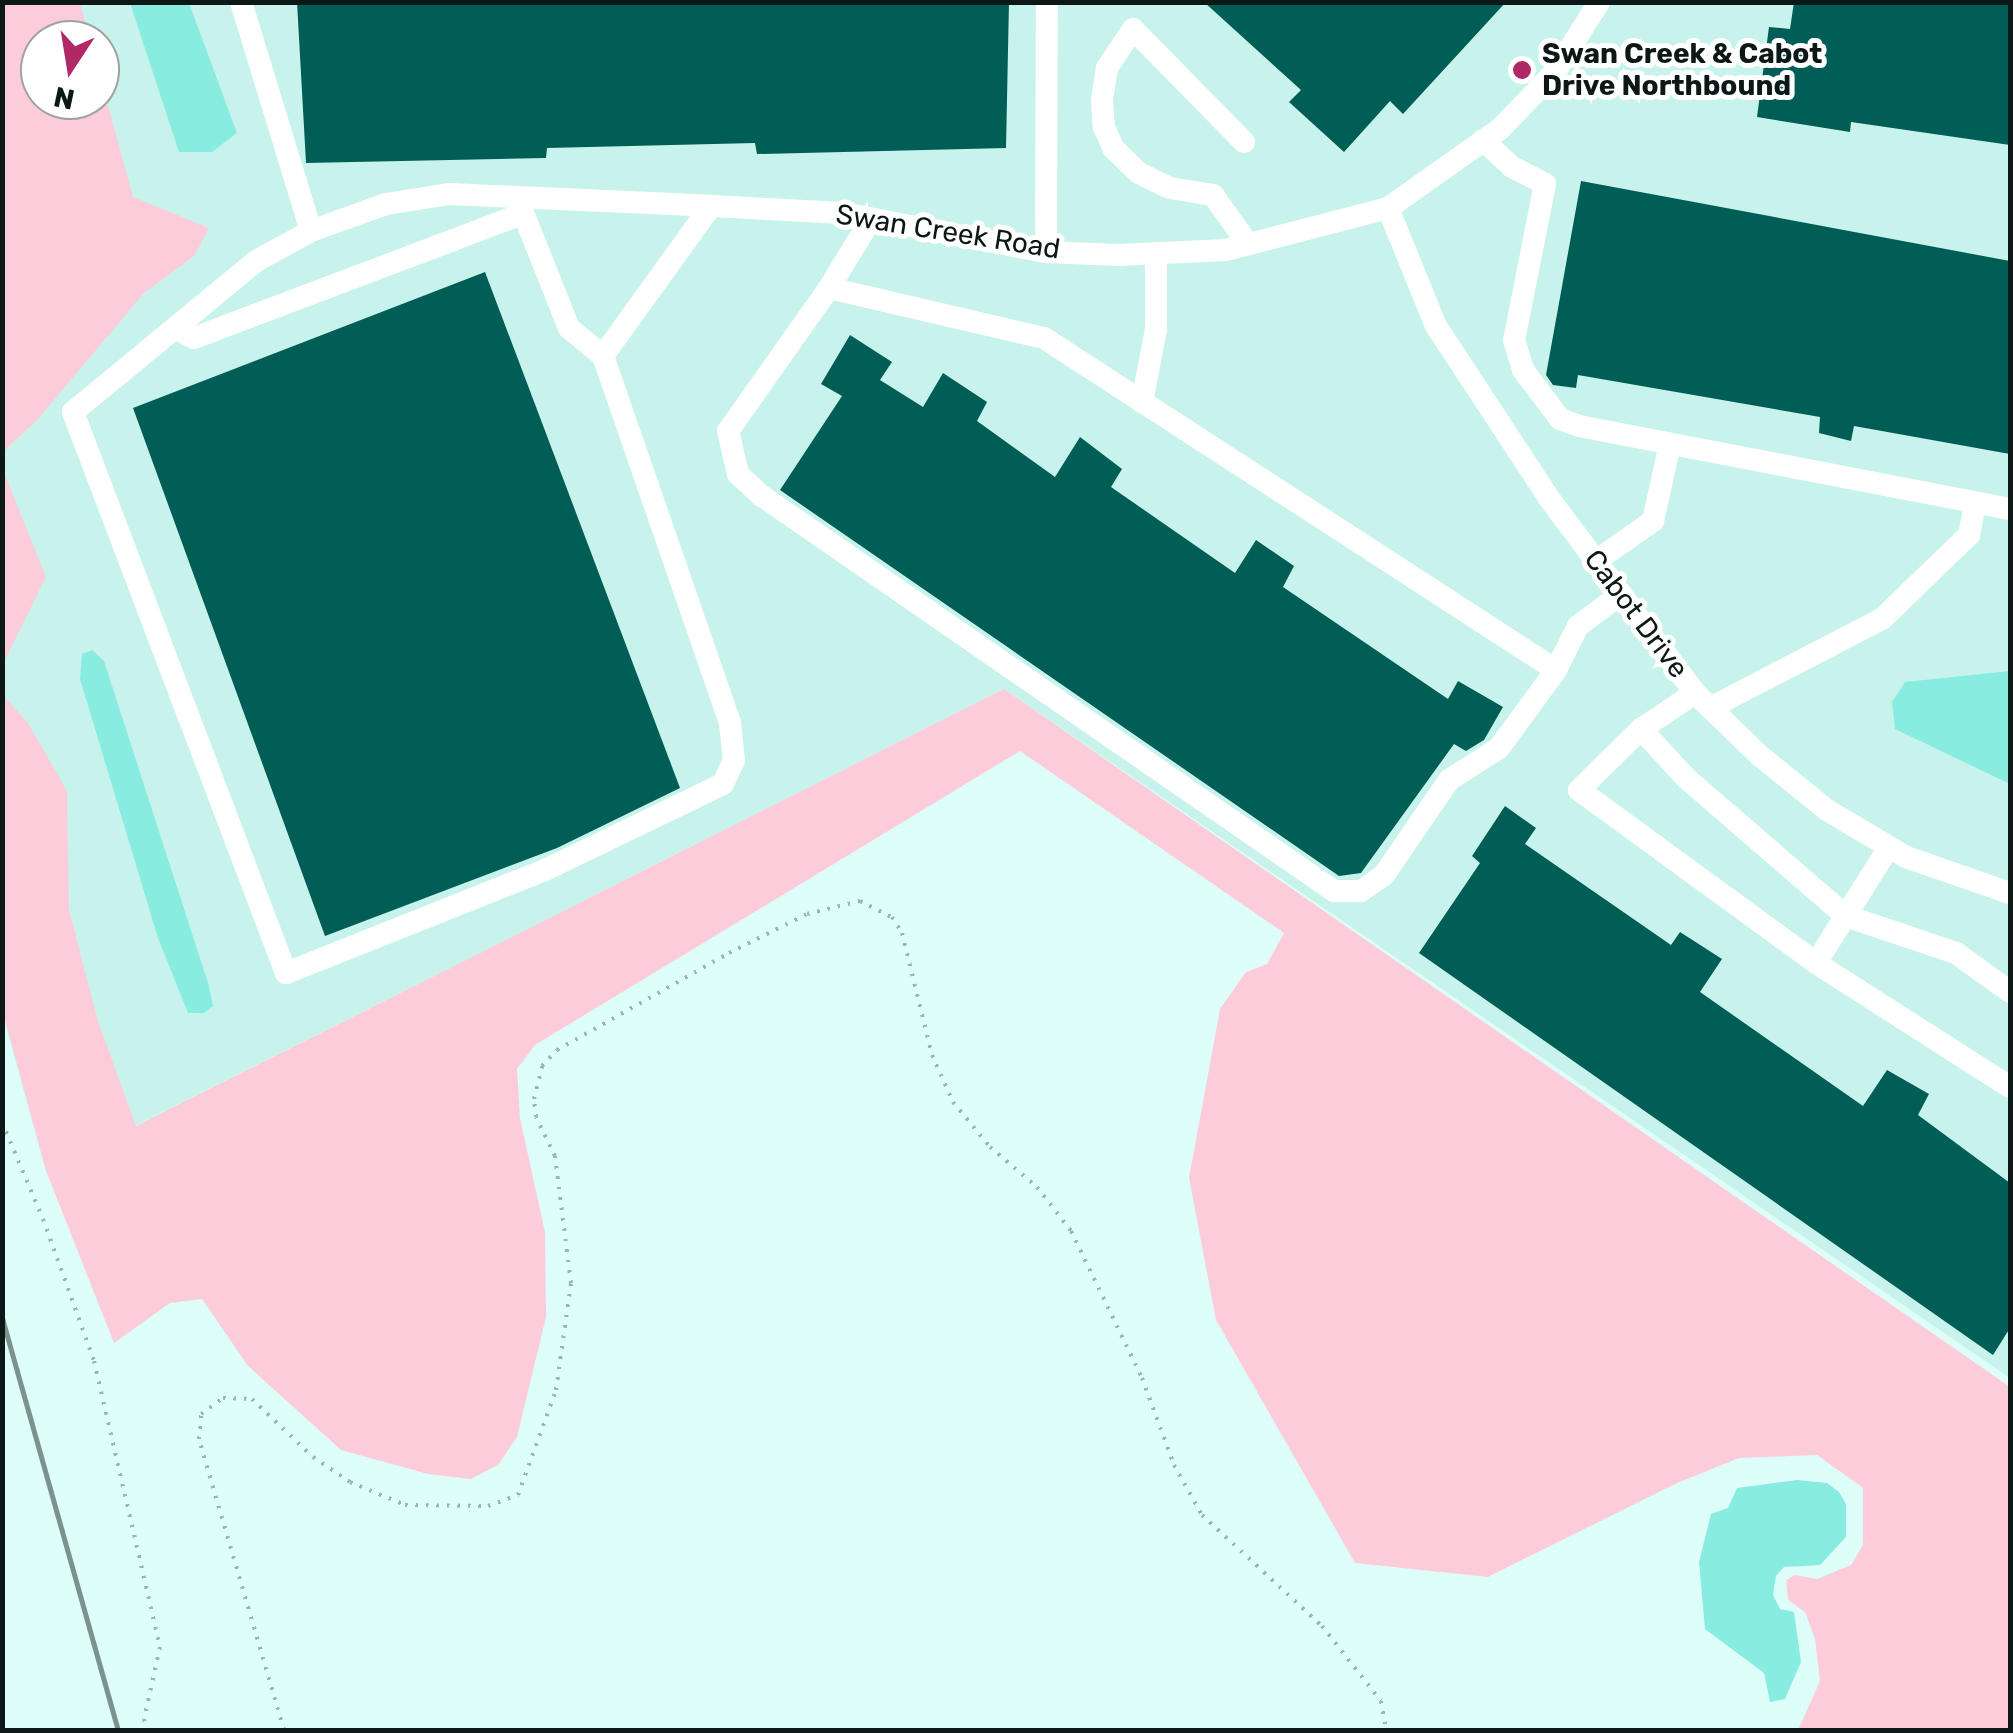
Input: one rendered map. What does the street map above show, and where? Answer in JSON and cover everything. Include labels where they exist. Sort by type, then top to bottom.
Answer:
[{"type":"street","points":[[1046,252],[1047,2]]},
{"type":"street","points":[[1388,208],[1483,140],[1555,72],[1599,2]]},
{"type":"street","points":[[246,9],[311,231]]},
{"type":"street","points":[[1244,142],[1132,30],[1107,68],[1102,100],[1104,127],[1114,149],[1138,172],[1170,188],[1213,196],[1248,244]]},
{"type":"street","points":[[1483,140],[1512,167],[1545,184],[1514,340],[1523,370],[1560,419],[2010,510]]},
{"type":"street","name":"Swan Creek Road","points":[[603,356],[730,723],[734,760],[722,784],[545,870],[286,972],[74,412],[256,262],[311,231],[386,204],[450,194],[520,206],[624,202],[843,213],[1046,252],[1226,250],[1388,208]]},
{"type":"street","points":[[174,328],[194,338],[520,206],[569,328],[603,356],[710,206]]},
{"type":"street","name":"Cabot Drive","points":[[1388,208],[1436,326],[1596,561],[1703,701],[1759,755],[1827,810],[1889,847],[1973,883],[2010,892]]},
{"type":"street","points":[[871,219],[829,288],[728,431],[738,474],[762,496],[1334,891],[1361,890],[1384,875],[1449,780],[1499,748],[1556,670],[1578,626],[1621,594]]},
{"type":"street","points":[[1142,402],[1156,329],[1156,253]]},
{"type":"street","points":[[829,288],[1044,338],[1556,670]]},
{"type":"street","points":[[1596,561],[1653,522],[1670,444]]},
{"type":"street","points":[[1975,502],[1969,535],[1882,619],[1641,729],[1579,790],[1816,963],[2010,1087]]},
{"type":"street","points":[[1641,729],[1686,778],[1846,916],[1956,953],[2010,992]]},
{"type":"street","points":[[1816,963],[1889,847]]},
{"type":"path","points":[[284,1730],[199,1439],[201,1414],[223,1398],[252,1399],[314,1456],[350,1482],[405,1504],[488,1506],[518,1494],[556,1390],[571,1283],[554,1156],[536,1116],[534,1098],[542,1066],[557,1050],[730,953],[808,914],[860,901],[892,917],[902,933],[932,1055],[954,1102],[990,1147],[1037,1187],[1071,1231],[1142,1378],[1174,1466],[1202,1515],[1322,1626],[1381,1701],[1386,1730]]},
{"type":"path","points":[[2,1122],[43,1219],[94,1361],[160,1647],[144,1718],[146,1730]]},
{"type":"shaded area","points":[[3,2],[80,3],[85,20],[20,20],[20,120],[112,120],[133,197],[209,228],[194,256],[144,293],[38,419],[3,452]]},
{"type":"shaded area","points":[[2,3],[2010,3],[2010,1378],[1004,689],[46,1171],[2,1012]]},
{"type":"shaded area","points":[[3,470],[46,577],[2,664]]},
{"type":"shaded area","points":[[1004,689],[2010,1387],[2010,1730],[1798,1730],[1820,1681],[1815,1639],[1805,1612],[1788,1600],[1786,1580],[1795,1575],[1817,1579],[1851,1565],[1863,1545],[1863,1488],[1817,1455],[1739,1458],[1675,1484],[1488,1577],[1355,1563],[1216,1320],[1189,1178],[1220,1009],[1246,972],[1267,964],[1284,933],[1020,751],[535,1045],[517,1069],[520,1118],[545,1232],[546,1317],[517,1437],[498,1465],[471,1479],[428,1474],[341,1450],[248,1366],[202,1299],[170,1303],[114,1343],[46,1171],[3,1012],[3,695],[28,723],[67,791],[69,910],[98,1021],[136,1126]]},
{"type":"water","points":[[130,3],[189,3],[237,133],[212,152],[179,152]]},
{"type":"water","points":[[92,650],[104,661],[208,983],[213,1006],[204,1013],[188,1013],[158,938],[80,679],[82,654]]},
{"type":"water","points":[[2010,671],[2010,784],[1895,729],[1892,702],[1905,682]]},
{"type":"water","points":[[1797,1480],[1827,1483],[1839,1492],[1846,1504],[1846,1537],[1820,1565],[1784,1567],[1776,1576],[1773,1595],[1780,1609],[1794,1612],[1801,1662],[1785,1699],[1770,1702],[1764,1673],[1705,1629],[1699,1562],[1711,1514],[1728,1508],[1737,1488]]},
{"type":"building","points":[[297,2],[1009,2],[1006,148],[757,154],[755,143],[547,148],[546,158],[306,163]]},
{"type":"building","points":[[1204,2],[1506,2],[1403,114],[1390,101],[1344,152],[1289,102],[1301,90]]},
{"type":"building","points":[[1794,2],[2010,2],[2010,145],[1851,122],[1850,132],[1757,117],[1769,27],[1790,29]]},
{"type":"building","points":[[1581,181],[2010,261],[2010,454],[1854,426],[1851,441],[1819,433],[1820,417],[1578,375],[1576,388],[1553,385],[1546,375]]},
{"type":"building","points":[[485,272],[680,788],[557,848],[325,936],[133,408]]},
{"type":"building","points":[[850,335],[892,362],[880,380],[923,407],[943,373],[987,402],[977,421],[1055,477],[1080,437],[1122,469],[1111,487],[1235,573],[1256,540],[1294,566],[1283,587],[1448,699],[1458,681],[1503,707],[1484,740],[1466,751],[1454,744],[1361,873],[1339,876],[780,490],[842,396],[821,384]]},
{"type":"building","points":[[1505,806],[1536,828],[1525,844],[1671,945],[1680,932],[1722,959],[1700,992],[1863,1106],[1887,1070],[1929,1094],[1918,1115],[2010,1183],[2010,1328],[1993,1355],[1419,953],[1480,863],[1472,856]]},
{"type":"railway","points":[[2,1318],[118,1730]]},
{"type":"place","name":"Swan Creek & Cabot Drive Northbound","points":[[1522,70]]}]
